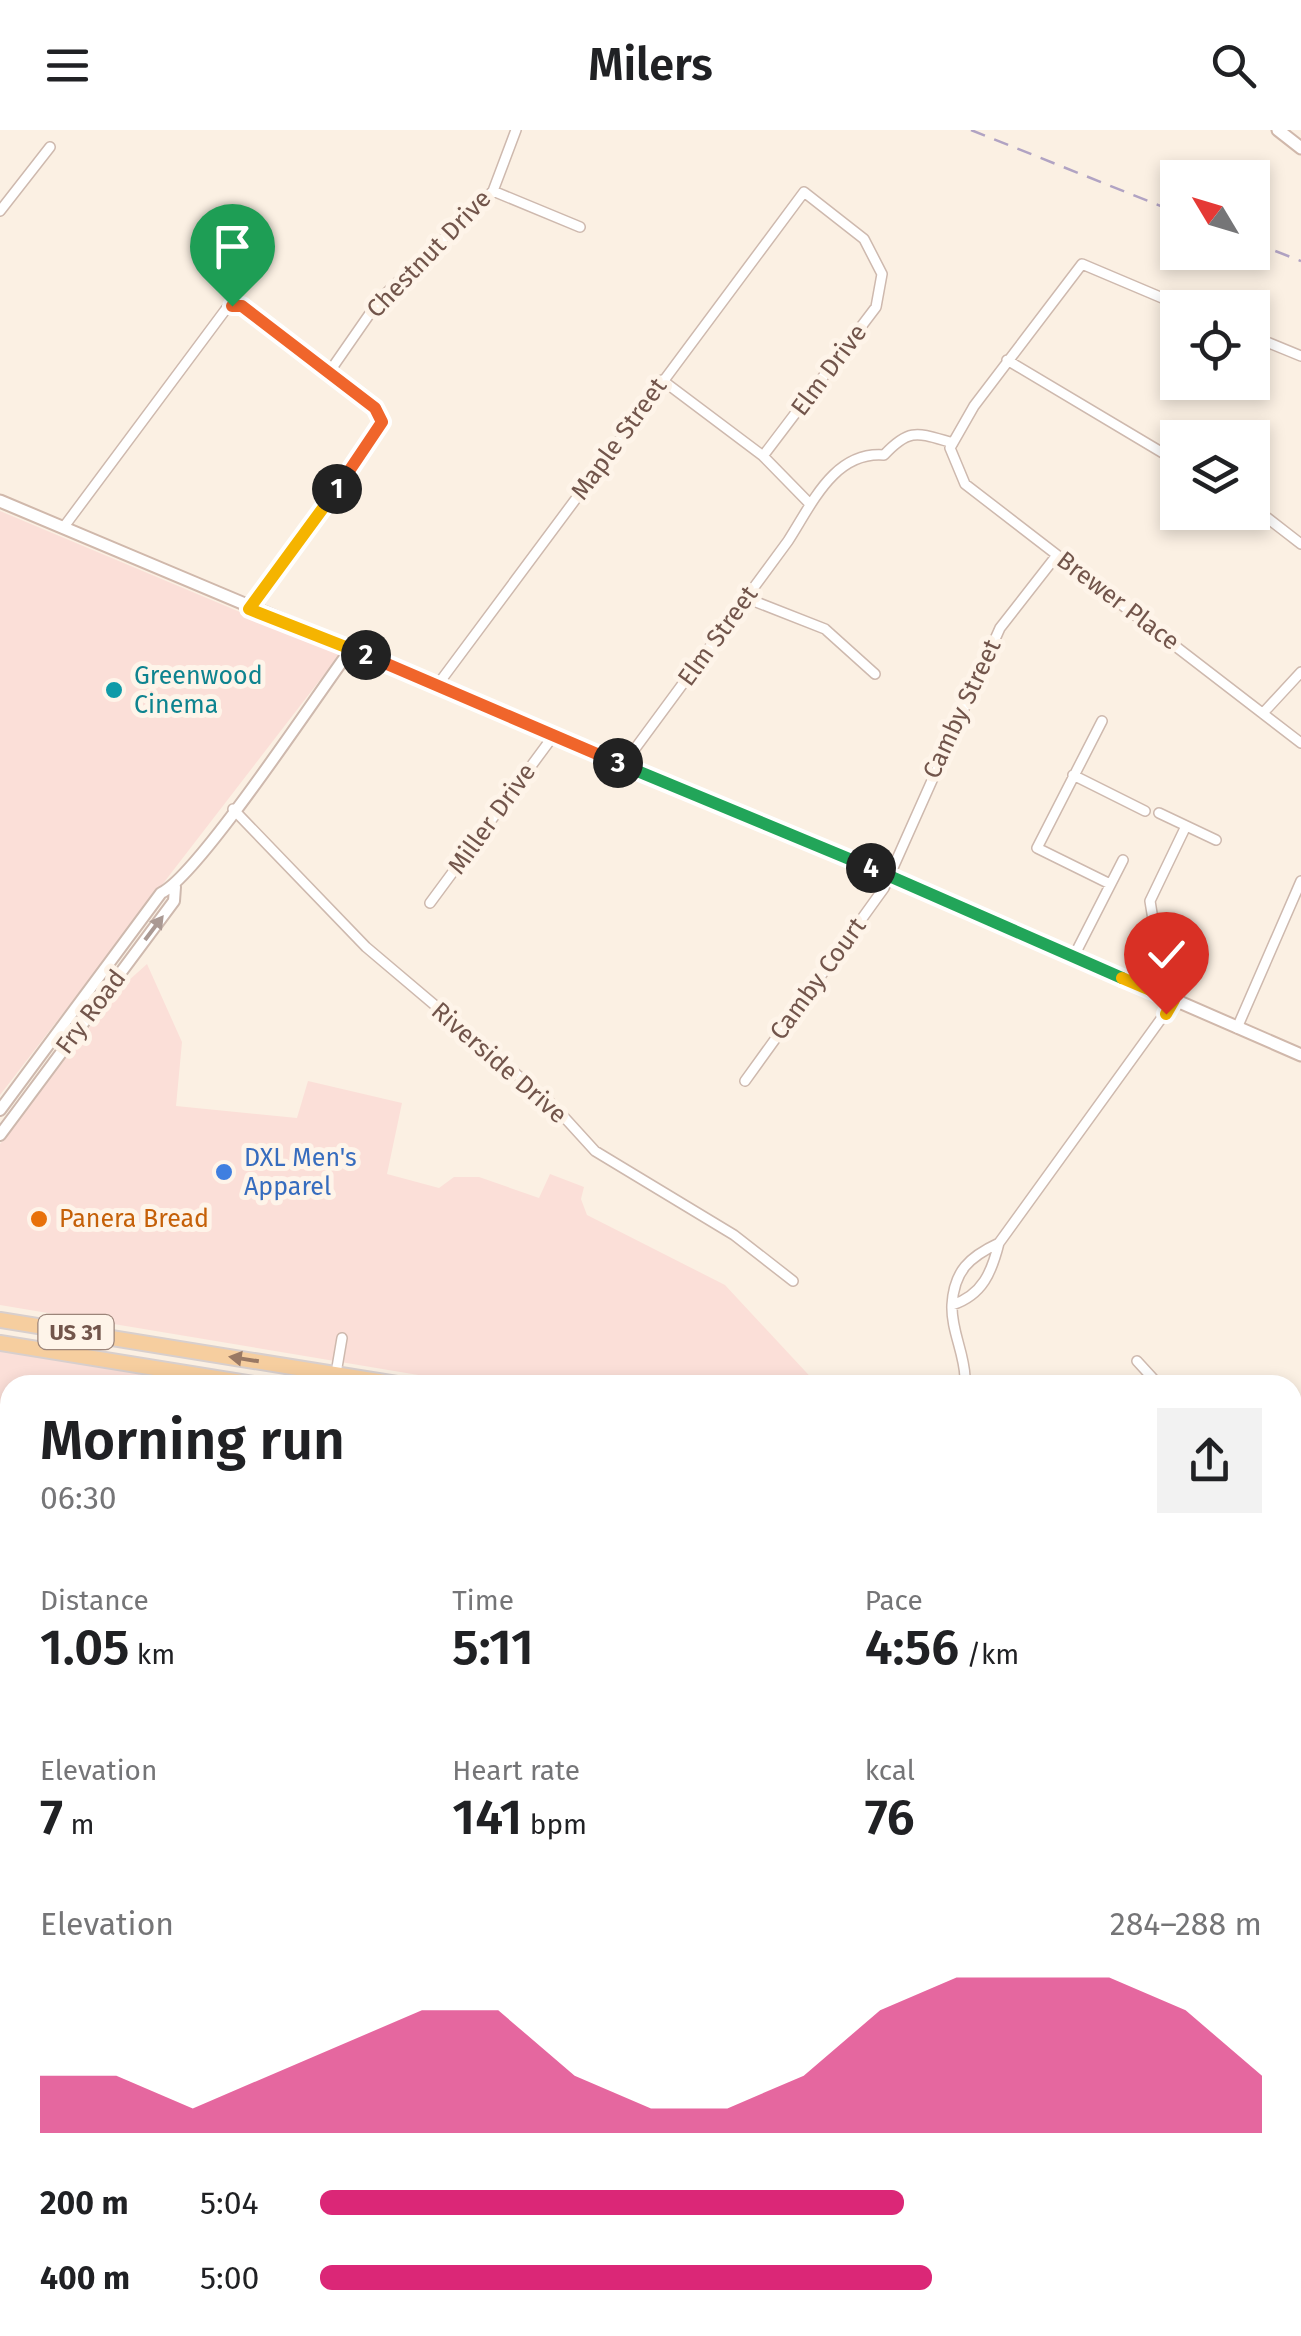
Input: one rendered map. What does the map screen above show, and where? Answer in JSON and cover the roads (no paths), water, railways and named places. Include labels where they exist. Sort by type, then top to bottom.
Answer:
[{"type":"main road","points":[[1278,130],[1301,148]]},
{"type":"main road","points":[[0,501],[436,688],[888,875],[1301,1055]]},
{"type":"main road","name":"US 31","points":[[0,1320],[306,1375]]},
{"type":"main road","name":"US 31","points":[[0,1343],[198,1375]]},
{"type":"street","name":"Chestnut Drive","points":[[330,372],[380,299],[493,191],[516,130]]},
{"type":"street","points":[[0,211],[50,146]]},
{"type":"street","points":[[493,191],[580,227]]},
{"type":"street","name":"Maple Street","points":[[436,688],[804,192]]},
{"type":"street","name":"Elm Drive","points":[[763,456],[876,307],[882,274],[864,239],[804,192]]},
{"type":"street","points":[[951,446],[1007,360],[1082,264],[1160,297]]},
{"type":"street","points":[[63,528],[226,309],[242,306],[375,408],[382,422],[249,609]]},
{"type":"street","points":[[1270,343],[1301,356]]},
{"type":"street","points":[[1007,360],[1160,451]]},
{"type":"street","points":[[662,380],[763,456],[810,504]]},
{"type":"street","name":"Elm Street","points":[[623,766],[810,504],[857,454],[884,454],[903,436],[915,434],[951,446]]},
{"type":"street","name":"Brewer Place","points":[[951,446],[965,484],[1301,743]]},
{"type":"street","points":[[1270,520],[1301,544]]},
{"type":"street","name":"Camby Street","points":[[888,875],[1000,628],[1057,555]]},
{"type":"street","points":[[746,598],[825,629],[875,674]]},
{"type":"street","name":"Fry Road","points":[[0,1110],[161,893],[174,887],[220,827],[351,649]]},
{"type":"street","points":[[1264,712],[1301,672]]},
{"type":"street","points":[[1102,720],[1036,848],[1110,884]]},
{"type":"street","name":"Miller Drive","points":[[430,903],[554,735]]},
{"type":"street","points":[[1072,775],[1144,811]]},
{"type":"street","name":"Riverside Drive","points":[[233,809],[366,947],[554,1106],[595,1152],[734,1236],[792,1281]]},
{"type":"street","points":[[1160,813],[1216,840]]},
{"type":"street","points":[[1139,986],[1156,938],[1150,901],[1186,826]]},
{"type":"street","points":[[1074,956],[1122,860]]},
{"type":"street","name":"Camby Court","points":[[745,1081],[855,930],[884,888],[888,875]]},
{"type":"street","points":[[1238,1028],[1301,880]]},
{"type":"street","name":"Fry Road","points":[[0,1135],[174,901],[174,887]]},
{"type":"street","points":[[952,1305],[976,1292],[989,1278],[999,1243],[1174,1000]]},
{"type":"street","points":[[964,1375],[964,1360],[952,1322],[960,1269],[976,1254],[999,1243]]},
{"type":"street","points":[[335,1375],[342,1338]]},
{"type":"street","points":[[1138,1361],[1150,1375]]},
{"type":"railway","points":[[971,130],[1160,206]]},
{"type":"railway","points":[[1270,249],[1301,261]]},
{"type":"place","name":"Greenwood Cinema","points":[[114,690]]},
{"type":"place","name":"DXL Men's Apparel","points":[[224,1172]]},
{"type":"place","name":"Panera Bread","points":[[39,1219]]}]
